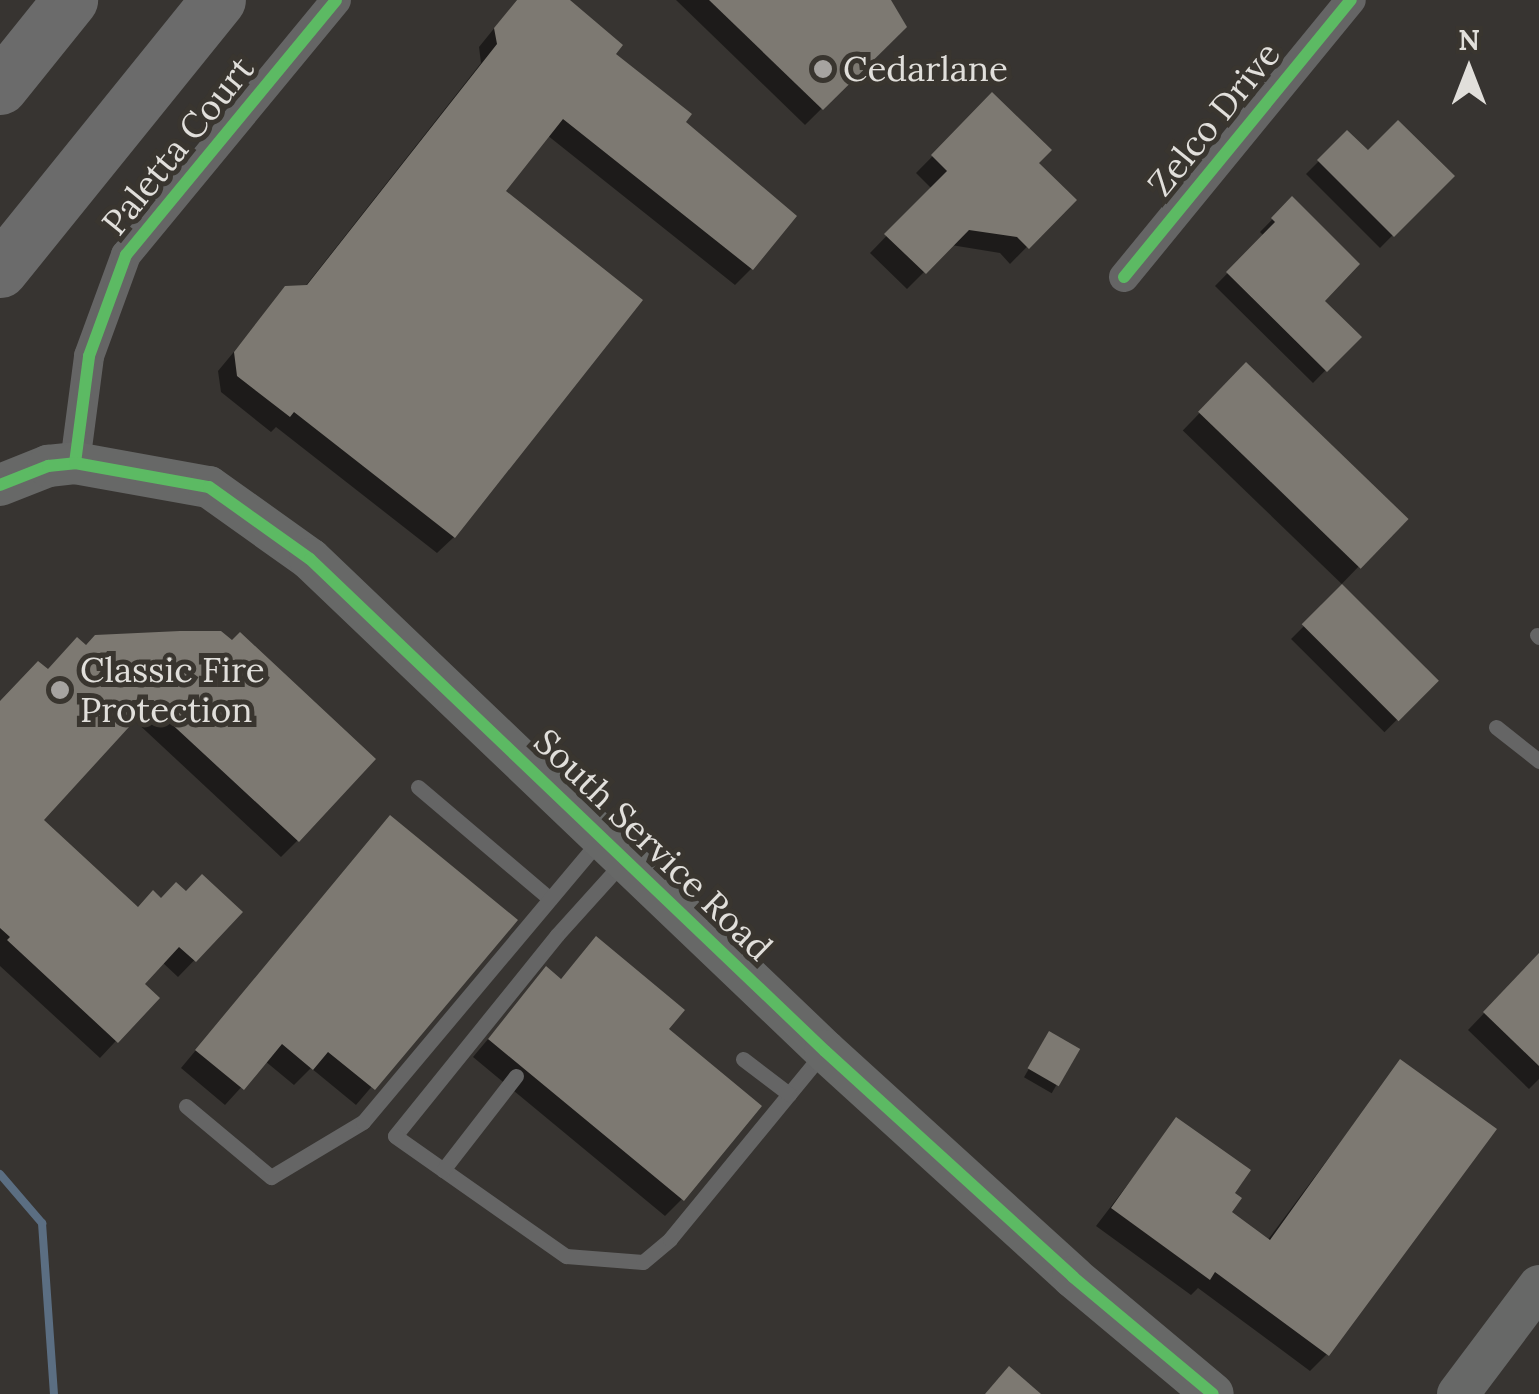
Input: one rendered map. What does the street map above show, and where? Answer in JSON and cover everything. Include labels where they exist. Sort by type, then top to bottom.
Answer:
[{"type":"highway","points":[[0,87],[70,0]]},
{"type":"highway","points":[[0,270],[218,0]]},
{"type":"street","name":"Paletta Court","points":[[75,463],[89,356],[126,254],[336,0]]},
{"type":"street","name":"Zelco Drive","points":[[1124,277],[1351,0]]},
{"type":"street","name":"South Service Road","points":[[0,485],[48,466],[75,463],[209,487],[310,559],[824,1051],[1073,1277],[1213,1394]]},
{"type":"street","points":[[1458,1394],[1539,1286]]},
{"type":"lane","points":[[1496,727],[1539,762]]},
{"type":"lane","points":[[418,788],[550,899]]},
{"type":"lane","points":[[186,1106],[271,1178],[363,1122],[550,899],[613,849]]},
{"type":"lane","points":[[613,849],[478,1033],[395,1136],[566,1256],[643,1262],[694,1210],[824,1051]]},
{"type":"lane","points":[[743,1058],[789,1094]]},
{"type":"lane","points":[[444,1170],[516,1076]]},
{"type":"building","points":[[517,0],[570,0],[623,45],[616,54],[692,114],[686,122],[797,216],[753,270],[563,119],[506,191],[643,300],[455,538],[294,412],[290,417],[237,376],[234,352],[285,286],[307,285],[497,44],[494,28]]},
{"type":"building","name":"Cedarlane","points":[[709,0],[891,0],[907,27],[823,110]]},
{"type":"building","points":[[992,92],[1052,150],[1039,163],[1077,200],[1029,249],[1017,237],[969,230],[926,274],[884,234],[947,171],[931,155]]},
{"type":"building","points":[[1398,120],[1455,176],[1394,237],[1317,160],[1347,130],[1368,150]]},
{"type":"building","points":[[1292,196],[1360,264],[1325,301],[1362,337],[1327,372],[1226,272],[1275,222],[1271,218]]},
{"type":"building","points":[[1246,362],[1409,519],[1361,569],[1198,412]]},
{"type":"building","points":[[1342,584],[1439,681],[1399,721],[1302,624]]},
{"type":"building","points":[[221,631],[232,640],[240,632],[376,759],[299,842],[150,704],[44,820],[138,907],[153,890],[161,898],[176,882],[186,891],[202,874],[243,912],[196,962],[179,947],[145,984],[160,998],[118,1043],[7,940],[10,937],[0,928],[0,701],[38,661],[48,669],[77,637],[86,645],[95,635]]},
{"type":"building","points":[[390,815],[518,920],[375,1090],[328,1052],[313,1070],[282,1044],[244,1090],[195,1050]]},
{"type":"building","points":[[596,936],[685,1010],[669,1029],[762,1106],[684,1201],[488,1039],[546,966],[561,979]]},
{"type":"building","points":[[1539,953],[1539,1066],[1483,1012]]},
{"type":"building","points":[[1049,1031],[1080,1049],[1059,1086],[1028,1068]]},
{"type":"building","points":[[1400,1059],[1497,1129],[1329,1356],[1215,1272],[1210,1280],[1111,1208],[1176,1117],[1251,1170],[1235,1193],[1242,1198],[1232,1212],[1270,1240]]},
{"type":"building","points":[[1009,1366],[1041,1394],[985,1394]]},
{"type":"waterway","points":[[0,1174],[42,1223],[54,1394]]},
{"type":"cycle path","points":[[75,463],[89,356],[126,255],[336,0]]},
{"type":"cycle path","points":[[1124,277],[1351,0]]},
{"type":"cycle path","points":[[0,485],[48,466],[75,463],[209,487],[310,559],[825,1051],[1073,1277],[1213,1394]]},
{"type":"place","name":"Cedarlane","points":[[823,69]]},
{"type":"place","name":"Classic Fire Protection","points":[[60,690]]}]
